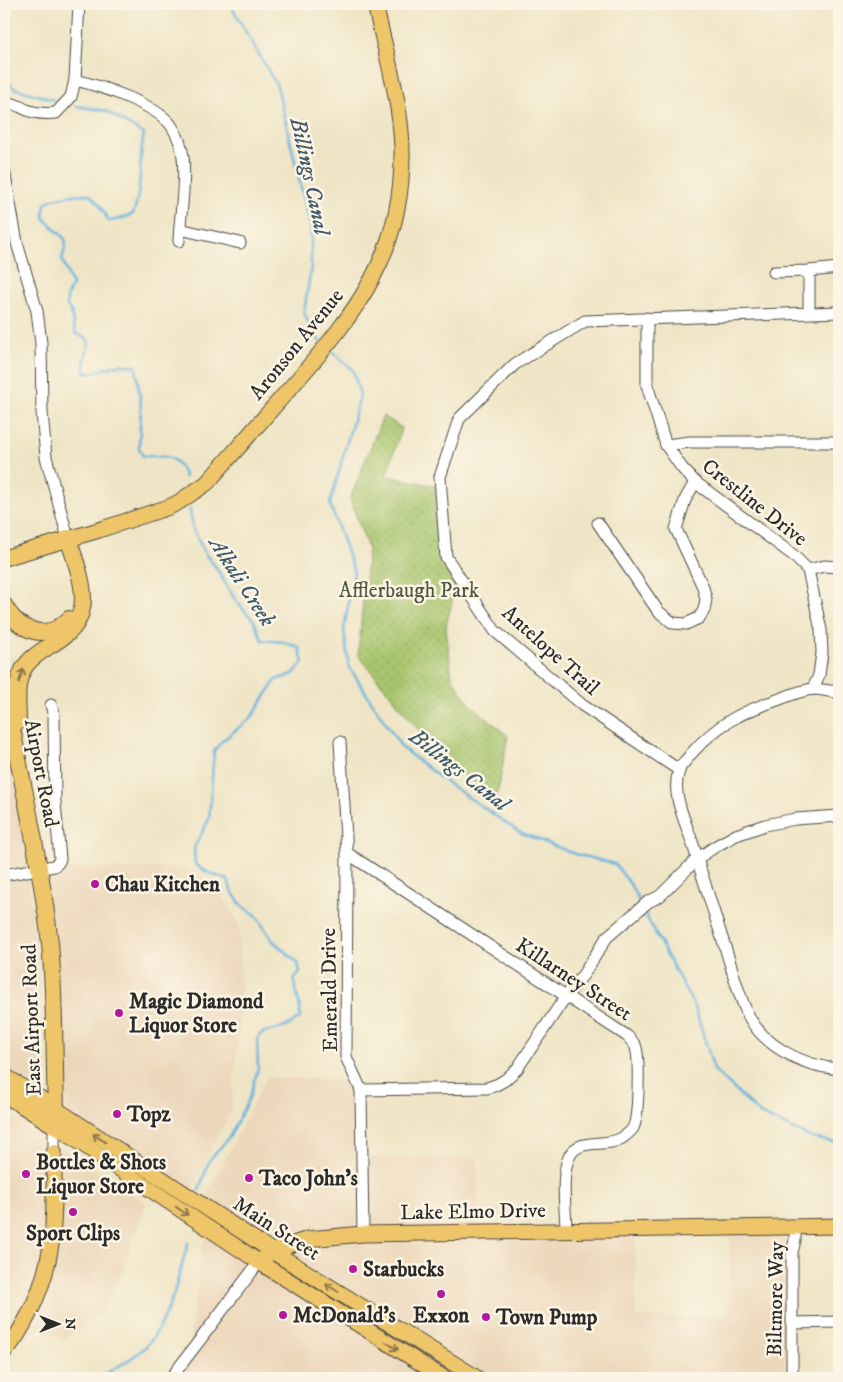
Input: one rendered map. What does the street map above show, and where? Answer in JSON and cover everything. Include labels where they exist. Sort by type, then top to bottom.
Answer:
[{"type":"highway","points":[[17,760],[18,692],[22,671],[29,661],[70,631],[78,620],[83,607],[82,590],[68,538]]},
{"type":"highway","points":[[4,606],[10,615],[26,629],[41,632],[49,631],[68,620],[76,609],[82,590]]},
{"type":"highway","name":"Airport Road","points":[[4,685],[38,869]]},
{"type":"highway","points":[[4,745],[23,790]]},
{"type":"highway","name":"East Airport Road","points":[[38,869],[53,978],[55,1117]]},
{"type":"highway","points":[[4,1076],[55,1117]]},
{"type":"highway","points":[[4,1094],[55,1117]]},
{"type":"main road","name":"Aronson Avenue","points":[[4,558],[154,512],[179,502],[207,483],[320,353],[354,310],[377,270],[394,225],[400,184],[401,135],[396,100],[375,4]]},
{"type":"main road","name":"Main Street","points":[[55,1117],[477,1378]]},
{"type":"main road","name":"Main Street","points":[[55,1117],[259,1262],[442,1378]]},
{"type":"main road","points":[[4,1352],[19,1333],[38,1296],[48,1263],[54,1229],[54,1152]]},
{"type":"main road","name":"Lake Elmo Drive","points":[[259,1262],[272,1250],[308,1239],[363,1234],[839,1226]]},
{"type":"street","points":[[4,104],[17,104],[28,110],[44,114],[56,114],[71,97],[75,80],[80,4]]},
{"type":"street","points":[[75,80],[93,84],[131,99],[162,116],[171,126],[179,141],[183,156],[179,241]]},
{"type":"street","points":[[4,170],[17,243],[37,311],[41,343],[42,412],[46,457],[68,538]]},
{"type":"street","points":[[180,229],[240,243]]},
{"type":"street","points":[[774,272],[839,268]]},
{"type":"street","points":[[809,271],[809,312]]},
{"type":"street","name":"Antelope Trail","points":[[679,770],[582,705],[495,631],[446,557],[440,476],[458,419],[515,364],[585,320],[839,312]]},
{"type":"street","name":"Crestline Drive","points":[[647,318],[648,385],[666,445],[682,468],[695,482],[793,555],[808,570],[821,630],[822,653],[819,675],[814,689]]},
{"type":"street","points":[[666,445],[690,442],[839,442]]},
{"type":"street","points":[[598,522],[658,612],[673,623],[686,624],[699,618],[704,610],[706,599],[703,587],[676,529],[685,500],[695,482]]},
{"type":"street","points":[[808,570],[824,566],[839,567]]},
{"type":"street","points":[[839,692],[814,689],[796,693],[752,708],[722,724],[699,745],[679,770],[677,789],[679,808],[695,846],[697,859],[745,1010],[765,1037],[779,1048],[796,1058],[812,1064],[839,1069]]},
{"type":"street","points":[[4,875],[54,866],[60,858],[56,803],[54,716],[51,705]]},
{"type":"street","name":"Emerald Drive","points":[[340,742],[347,853],[346,1057],[361,1090],[363,1234]]},
{"type":"street","points":[[361,1090],[487,1088],[505,1080],[517,1069],[566,996],[584,975],[607,937],[648,902],[660,896],[697,859],[729,839],[765,825],[795,819],[839,816]]},
{"type":"street","name":"Killarney Street","points":[[347,853],[627,1036],[635,1045],[638,1058],[637,1112],[633,1128],[622,1138],[611,1142],[587,1144],[578,1147],[570,1154],[566,1164],[565,1179],[566,1231]]},
{"type":"street","points":[[54,1152],[55,1117]]},
{"type":"street","name":"Biltmore Way","points":[[792,1373],[792,1252],[795,1240],[795,1227]]},
{"type":"street","name":"Lake Elmo Drive","points":[[171,1378],[259,1262]]},
{"type":"street","points":[[793,1323],[839,1322]]},
{"type":"street","points":[[442,1378],[451,1363]]},
{"type":"shaded area","points":[[4,758],[14,783],[27,857],[47,1069],[38,1084],[29,1085],[4,1068]]},
{"type":"shaded area","points":[[187,868],[219,889],[239,925],[241,1008],[231,1110],[188,1196],[56,1109],[38,869]]},
{"type":"shaded area","points":[[266,1078],[334,1079],[361,1090],[362,1157],[478,1157],[478,1232],[635,1230],[636,1317],[729,1317],[730,1228],[784,1227],[785,1378],[478,1378],[202,1205]]},
{"type":"shaded area","points":[[4,1111],[146,1203],[120,1277],[98,1316],[65,1340],[18,1318],[4,1330]]},
{"type":"shaded area","points":[[211,1231],[444,1378],[171,1378],[191,1352],[192,1320],[203,1243]]},
{"type":"green space","name":"Afflerbaugh Park","points":[[383,416],[402,428],[386,476],[436,486],[439,554],[457,580],[446,627],[452,677],[469,703],[508,736],[497,796],[446,764],[358,655],[368,549],[350,499]]},
{"type":"waterway","name":"Billings Canal","points":[[230,4],[277,86],[311,229],[311,268],[304,312],[313,335],[321,342]]},
{"type":"waterway","name":"Alkali Creek","points":[[4,31],[11,39],[9,48],[4,54]]},
{"type":"waterway","name":"Alkali Creek","points":[[4,78],[14,88],[54,100]]},
{"type":"waterway","name":"Alkali Creek","points":[[76,106],[106,111],[144,134],[138,194],[133,214],[109,221],[96,200],[86,194],[55,199],[47,202],[44,208],[44,218],[65,239],[66,245],[62,259],[72,285],[67,296],[67,306],[71,311],[75,333],[88,341],[85,373],[120,365],[136,366],[141,407],[139,448],[143,456],[164,457],[174,460],[182,469],[185,477]]},
{"type":"waterway","name":"Billings Canal","points":[[329,349],[353,370],[360,395],[330,504],[354,572],[344,629],[349,667],[402,748],[446,782],[519,832],[575,854],[615,864],[630,884],[641,905]]},
{"type":"waterway","name":"Alkali Creek","points":[[190,509],[193,529],[205,554],[215,566],[236,601],[254,621],[262,640],[283,642],[299,647],[303,663],[293,674],[276,680],[251,718],[222,741],[214,751],[209,819],[194,848],[195,864],[205,871],[228,880],[231,890],[242,906],[256,915],[272,940],[298,963],[300,972],[294,980],[300,1008],[300,1018],[286,1027],[262,1033],[257,1039],[258,1068],[250,1096],[230,1136],[209,1161],[199,1190]]},
{"type":"waterway","name":"Billings Canal","points":[[643,910],[695,1008],[714,1070],[760,1114],[812,1138],[839,1143]]},
{"type":"waterway","name":"Alkali Creek","points":[[98,1378],[139,1353],[157,1332],[173,1295],[188,1243]]},
{"type":"place","name":"Chau Kitchen","points":[[95,884]]},
{"type":"place","name":"Magic Diamond Liquor Store","points":[[119,1013]]},
{"type":"place","name":"Topz","points":[[117,1114]]},
{"type":"place","name":"Bottles & Shots Liquor Store","points":[[26,1174]]},
{"type":"place","name":"Taco John's","points":[[249,1178]]},
{"type":"place","name":"Sport Clips","points":[[73,1212]]},
{"type":"place","name":"Starbucks","points":[[353,1269]]},
{"type":"place","name":"Exxon","points":[[441,1294]]},
{"type":"place","name":"McDonald's","points":[[283,1315]]},
{"type":"place","name":"Town Pump","points":[[486,1317]]}]
